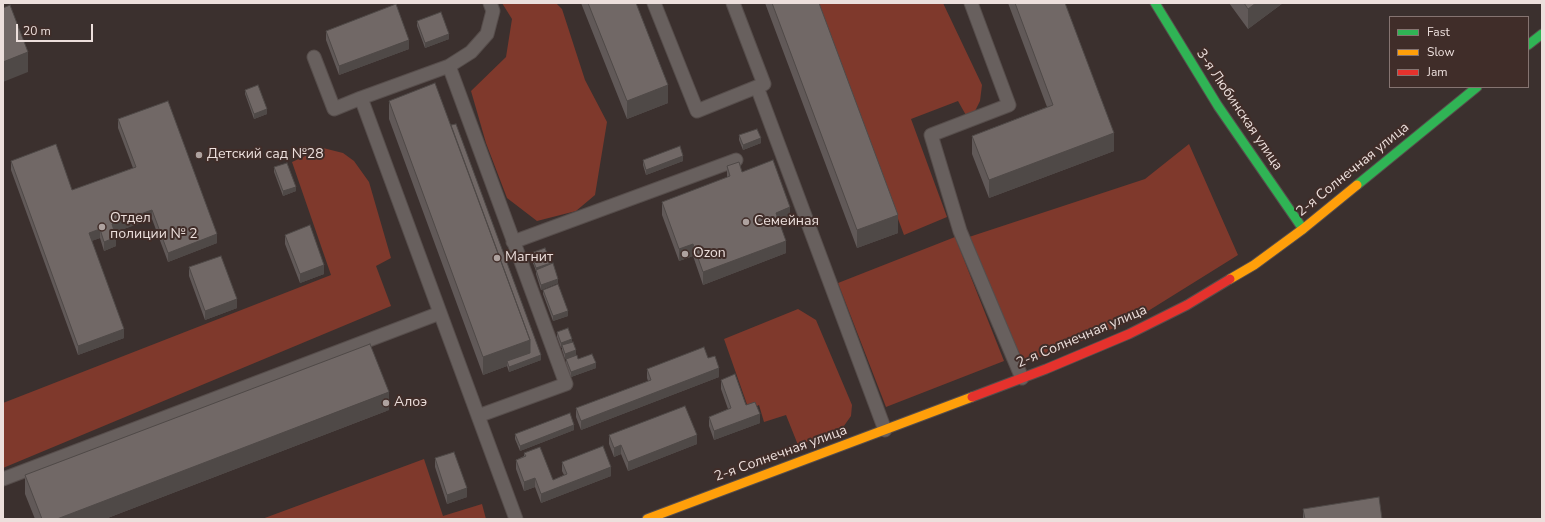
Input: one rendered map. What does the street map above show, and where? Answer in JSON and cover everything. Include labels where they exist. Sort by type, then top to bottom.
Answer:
[{"type":"main road","name":"3-я Любинская улица","points":[[1155,3],[1218,106],[1303,229]]},
{"type":"main road","points":[[1529,44],[1542,34]]},
{"type":"main road","name":"2-я Солнечная улица","points":[[647,519],[1022,378],[1129,334],[1187,305],[1254,265],[1303,229],[1476,88]]},
{"type":"lane","points":[[314,57],[334,109],[449,66],[471,52],[487,34],[493,11],[490,3]]},
{"type":"lane","points":[[654,3],[697,111],[764,84],[733,3]]},
{"type":"lane","points":[[971,3],[1010,105],[931,135],[960,231],[1022,378]]},
{"type":"lane","points":[[449,66],[566,384],[478,416]]},
{"type":"lane","points":[[757,87],[885,430]]},
{"type":"lane","points":[[361,98],[516,519]]},
{"type":"lane","points":[[514,242],[736,160]]},
{"type":"lane","points":[[3,479],[440,313]]},
{"type":"shaded area","points":[[502,3],[556,3],[562,9],[585,80],[607,122],[595,195],[576,211],[537,221],[507,198],[486,143],[471,91],[506,57],[512,19]]},
{"type":"shaded area","points":[[818,3],[943,3],[982,85],[980,101],[974,113],[967,117],[958,101],[911,119],[947,217],[904,235]]},
{"type":"shaded area","points":[[1189,144],[1238,255],[1132,321],[1022,364],[969,237],[1145,179]]},
{"type":"shaded area","points":[[323,148],[343,153],[354,161],[369,182],[391,258],[376,266],[391,306],[3,468],[3,403],[331,275],[292,162]]},
{"type":"shaded area","points":[[955,237],[1004,361],[886,407],[838,283]]},
{"type":"shaded area","points":[[798,309],[816,320],[852,405],[851,416],[841,430],[798,445],[786,415],[764,422],[759,405],[749,410],[724,339]]},
{"type":"shaded area","points":[[424,459],[443,516],[482,504],[486,519],[262,519]]},
{"type":"building","points":[[588,3],[636,3],[668,85],[627,101]]},
{"type":"building","points":[[772,3],[819,3],[898,215],[857,230]]},
{"type":"building","points":[[1015,3],[1065,3],[1114,133],[989,180],[972,136],[1053,105]]},
{"type":"building","points":[[1244,3],[1256,3],[1248,9]]},
{"type":"building","points":[[396,4],[409,40],[339,66],[326,31]]},
{"type":"building","points":[[10,5],[28,52],[3,62],[3,8]]},
{"type":"building","points":[[441,12],[449,34],[425,43],[417,21]]},
{"type":"building","points":[[435,83],[530,340],[483,357],[389,101]]},
{"type":"building","points":[[258,85],[267,109],[254,114],[245,90]]},
{"type":"building","points":[[168,101],[217,234],[168,253],[152,210],[112,224],[116,237],[104,242],[100,229],[89,233],[124,329],[78,346],[11,161],[56,144],[72,190],[136,167],[118,119]]},
{"type":"building","points":[[456,124],[541,355],[509,367],[507,361],[530,353],[530,340],[451,125]]},
{"type":"building","points":[[757,129],[761,138],[743,145],[739,135]]},
{"type":"building","points":[[680,146],[683,156],[646,170],[643,160]]},
{"type":"building","points":[[773,160],[790,207],[776,213],[786,241],[703,272],[693,244],[679,249],[662,202],[730,176],[727,166],[739,162],[742,172]]},
{"type":"building","points":[[287,163],[296,187],[283,191],[274,167]]},
{"type":"building","points":[[310,225],[324,265],[300,274],[285,235]]},
{"type":"building","points":[[545,248],[551,263],[536,268],[531,253]]},
{"type":"building","points":[[221,256],[237,299],[205,311],[189,267]]},
{"type":"building","points":[[553,263],[558,279],[541,285],[536,270]]},
{"type":"building","points":[[558,284],[568,311],[553,316],[543,290]]},
{"type":"building","points":[[568,328],[572,339],[561,343],[557,332]]},
{"type":"building","points":[[573,342],[576,350],[565,354],[562,345]]},
{"type":"building","points":[[370,344],[389,392],[57,519],[42,519],[25,475]]},
{"type":"building","points":[[704,347],[708,358],[715,356],[719,368],[581,421],[576,408],[651,380],[647,369]]},
{"type":"building","points":[[592,354],[596,363],[571,372],[566,359],[577,355],[578,359]]},
{"type":"building","points":[[735,374],[746,405],[755,402],[760,414],[714,431],[709,417],[731,408],[721,380]]},
{"type":"building","points":[[685,406],[697,435],[628,462],[621,445],[614,448],[609,435]]},
{"type":"building","points":[[570,413],[574,425],[520,446],[515,434]]},
{"type":"building","points":[[603,446],[611,467],[541,494],[535,478],[524,482],[516,460],[526,456],[524,453],[540,447],[553,480],[567,474],[562,462]]},
{"type":"building","points":[[454,452],[467,488],[447,495],[435,458]]},
{"type":"building","points":[[1379,497],[1382,519],[1305,519],[1303,509]]},
{"type":"traffic: fast","points":[[1155,3],[1218,106],[1303,229]]},
{"type":"traffic: fast","points":[[1529,44],[1542,34]]},
{"type":"traffic: fast","points":[[1357,185],[1476,88]]},
{"type":"traffic: slow","points":[[1230,279],[1254,265],[1303,229],[1357,185]]},
{"type":"traffic: slow","points":[[647,519],[972,397]]},
{"type":"traffic: jam","points":[[972,397],[1046,369],[1129,334],[1187,305],[1230,279]]},
{"type":"place","name":"Детский сад №28","points":[[199,155]]},
{"type":"place","name":"Семейная","points":[[746,222]]},
{"type":"place","name":"Отдел полиции № 2","points":[[102,227]]},
{"type":"place","name":"Ozon","points":[[685,254]]},
{"type":"place","name":"Магнит","points":[[497,258]]},
{"type":"place","name":"Алоэ","points":[[386,403]]}]
